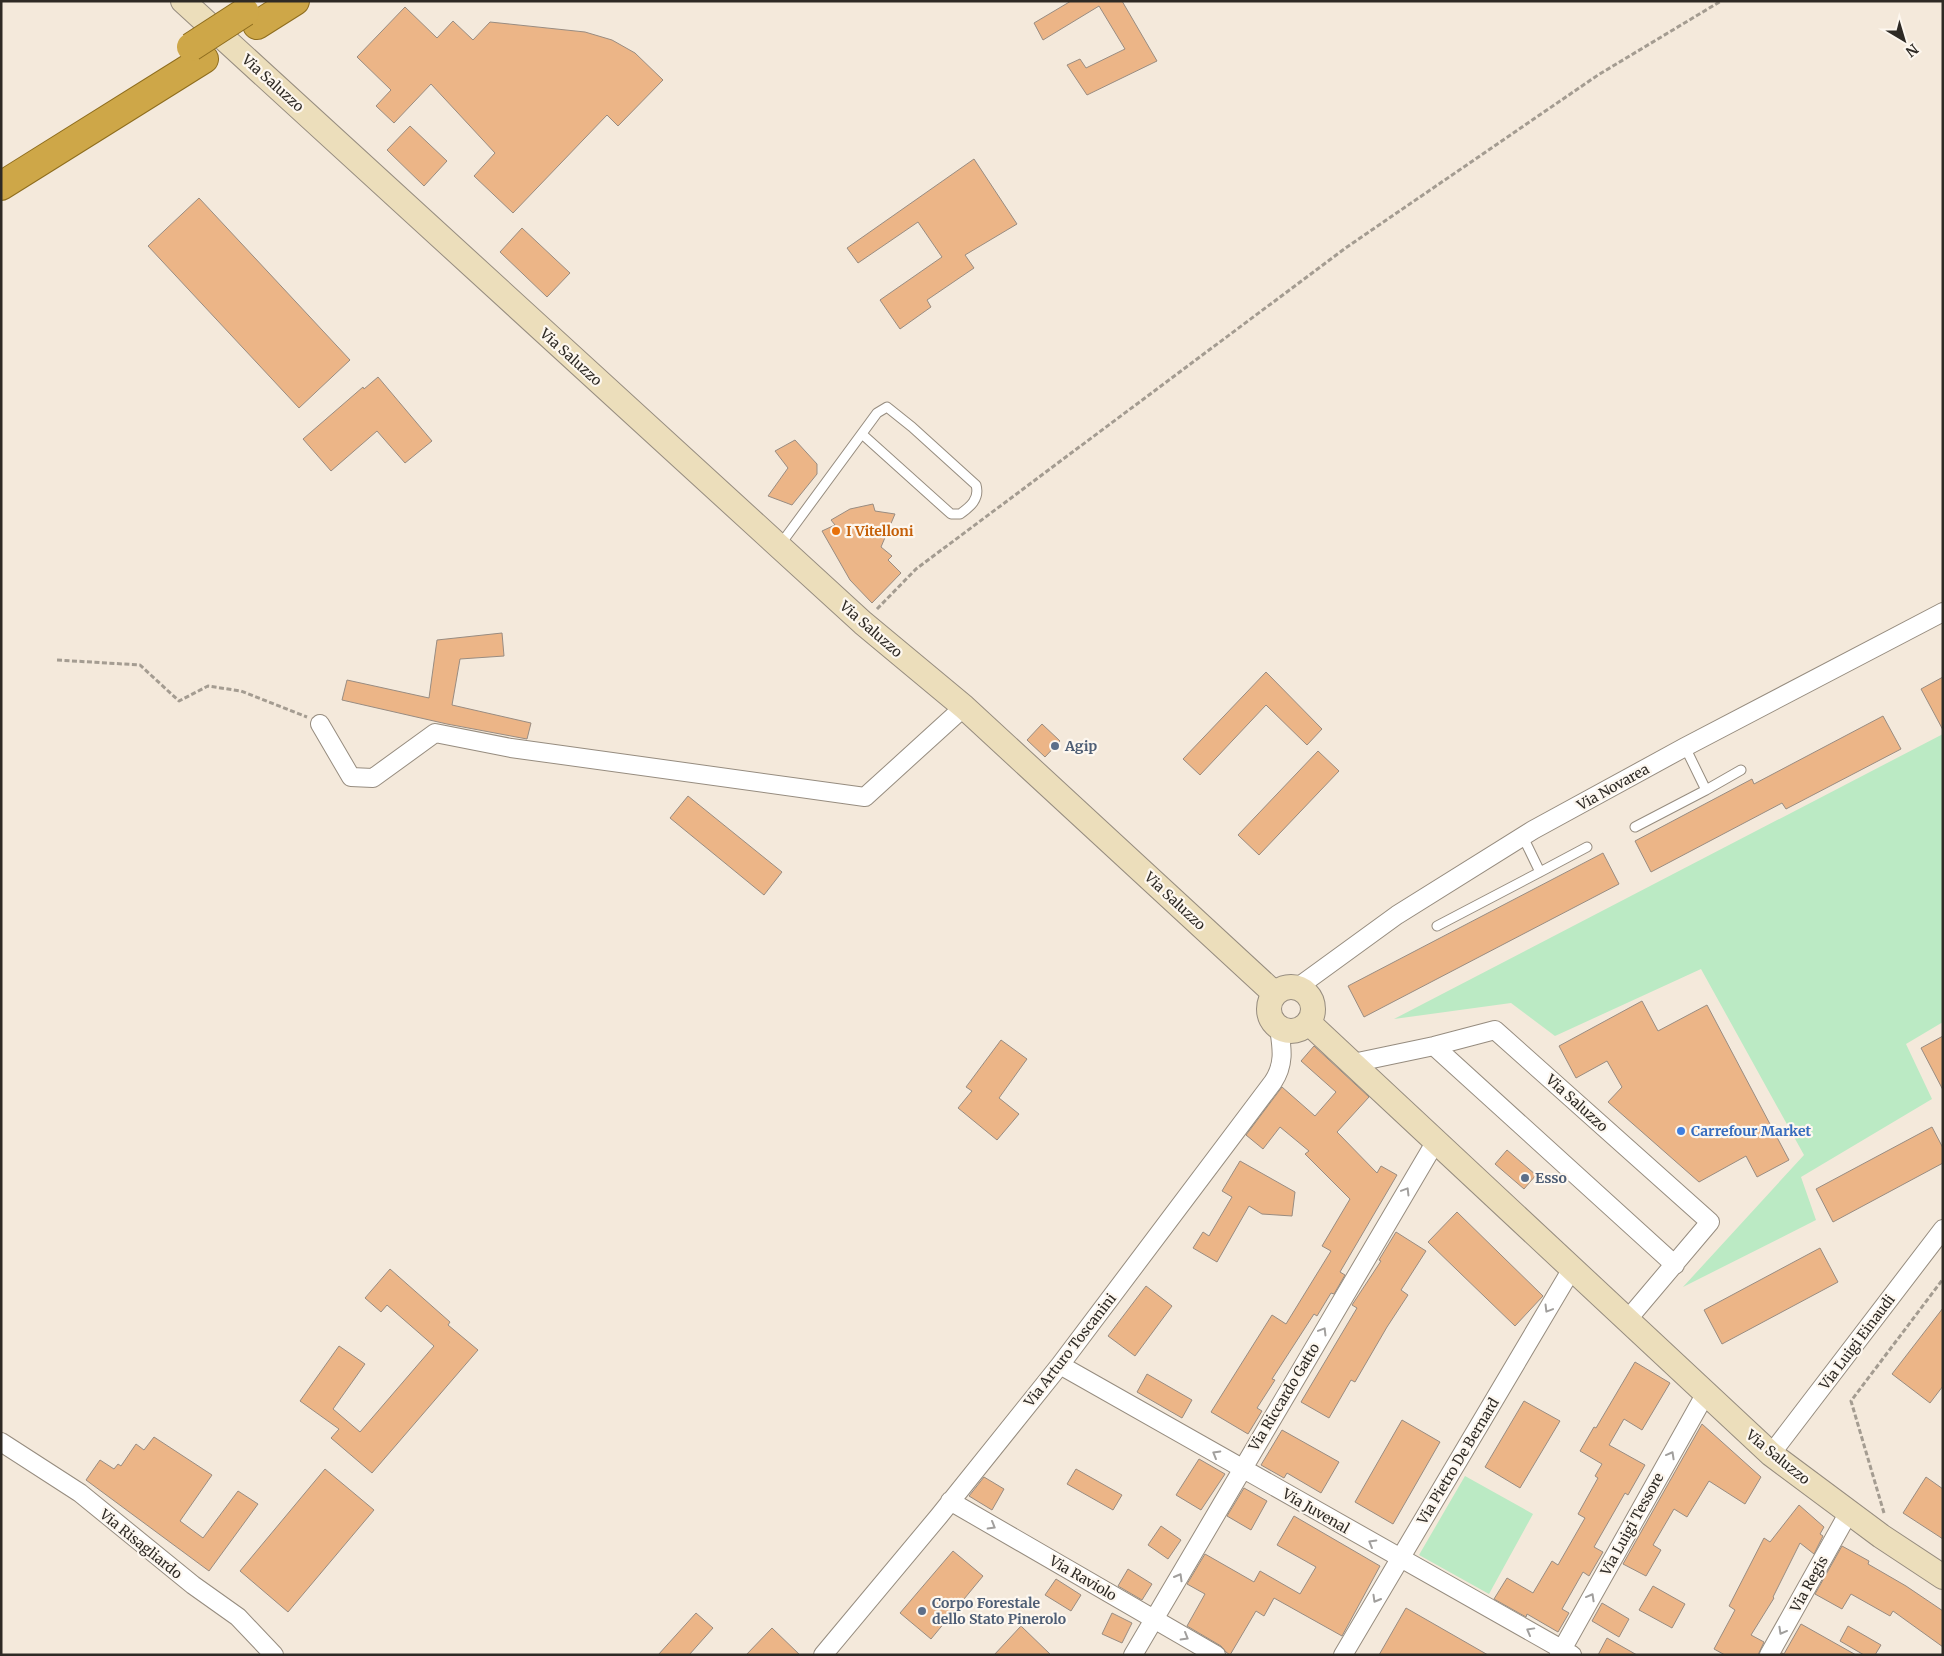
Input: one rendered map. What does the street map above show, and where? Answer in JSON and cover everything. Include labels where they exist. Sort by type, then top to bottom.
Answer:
[{"type":"highway","points":[[1,186],[255,13],[295,1]]},
{"type":"highway","points":[[1,166],[198,53]]},
{"type":"main road","name":"Via Saluzzo","points":[[183,1],[863,623],[964,707],[1275,994]]},
{"type":"main road","points":[[1286,987],[1298,987],[1308,993],[1314,1002],[1314,1013],[1309,1023],[1300,1030],[1289,1032],[1279,1028],[1272,1021],[1269,1012],[1270,1002],[1275,994],[1286,987]]},
{"type":"main road","name":"Via Saluzzo","points":[[1309,1023],[1771,1454],[1881,1536],[1943,1576]]},
{"type":"street","name":"Via Novarea","points":[[1298,987],[1396,915],[1523,837],[1685,747],[1943,612]]},
{"type":"street","points":[[320,724],[352,777],[373,778],[435,733],[521,750],[865,797],[964,707]]},
{"type":"street","name":"Via Arturo Toscanini","points":[[823,1655],[1060,1365],[1273,1082],[1281,1064],[1283,1052],[1279,1028]]},
{"type":"street","name":"Via Saluzzo","points":[[1353,1063],[1434,1046],[1496,1030],[1710,1222],[1628,1319]]},
{"type":"street","points":[[1434,1046],[1675,1265]]},
{"type":"street","name":"Via Riccardo Gatto","points":[[1133,1655],[1436,1141]]},
{"type":"street","name":"Via Luigi Einaudi","points":[[1771,1454],[1943,1228]]},
{"type":"street","name":"Via Pietro De Bernard","points":[[1343,1655],[1573,1268]]},
{"type":"street","name":"Via Juvenal","points":[[1060,1365],[1564,1653]]},
{"type":"street","name":"Via Luigi Tessore","points":[[1564,1653],[1706,1393]]},
{"type":"street","name":"Via Risagliardo","points":[[1,1442],[80,1493],[193,1586],[238,1617],[274,1655]]},
{"type":"street","name":"Via Raviolo","points":[[950,1501],[1216,1655]]},
{"type":"street","name":"Via Regis","points":[[1769,1655],[1849,1512]]},
{"type":"lane","points":[[779,546],[877,413],[887,407],[976,485],[978,490],[976,500],[960,514],[951,514],[862,434]]},
{"type":"lane","points":[[1685,747],[1706,790]]},
{"type":"lane","points":[[1635,827],[1741,770]]},
{"type":"lane","points":[[1523,837],[1540,872]]},
{"type":"lane","points":[[1437,926],[1587,847]]},
{"type":"path","points":[[863,623],[916,569],[1347,247],[1598,75],[1721,1]]},
{"type":"path","points":[[57,660],[140,665],[178,701],[208,686],[241,691],[317,721],[320,724]]},
{"type":"path","points":[[1881,1536],[1888,1525],[1851,1401],[1943,1279]]},
{"type":"green space","points":[[1943,734],[1943,1022],[1906,1044],[1932,1099],[1801,1177],[1816,1220],[1683,1287],[1804,1155],[1701,969],[1555,1036],[1511,1003],[1394,1019]]},
{"type":"green space","points":[[1465,1476],[1533,1514],[1489,1594],[1419,1555]]},
{"type":"building","points":[[1071,1],[1122,1],[1157,61],[1087,95],[1067,65],[1080,59],[1086,68],[1125,49],[1099,6],[1043,40],[1034,23]]},
{"type":"building","points":[[405,7],[437,38],[453,21],[473,40],[490,22],[585,32],[612,40],[635,53],[663,80],[618,126],[607,115],[513,213],[474,176],[495,153],[431,84],[394,123],[376,106],[391,90],[357,57]]},
{"type":"building","points":[[410,126],[447,161],[424,186],[387,150]]},
{"type":"building","points":[[974,159],[1017,224],[965,255],[974,268],[927,300],[931,307],[900,329],[880,300],[942,257],[918,222],[858,263],[847,248]]},
{"type":"building","points":[[199,198],[350,360],[299,408],[148,246]]},
{"type":"building","points":[[522,228],[570,273],[547,297],[500,252]]},
{"type":"building","points":[[378,377],[432,441],[405,463],[377,431],[331,471],[303,439],[363,387],[364,389]]},
{"type":"building","points":[[795,440],[817,464],[817,474],[792,505],[768,496],[788,468],[775,451]]},
{"type":"building","points":[[873,504],[875,511],[895,514],[881,547],[892,556],[888,560],[901,573],[872,603],[850,580],[822,531],[835,525],[831,520],[850,509]]},
{"type":"building","points":[[502,633],[504,656],[460,659],[452,705],[531,723],[527,739],[447,724],[342,700],[347,680],[429,698],[437,640]]},
{"type":"building","points":[[1266,672],[1322,729],[1307,745],[1266,705],[1200,775],[1183,759]]},
{"type":"building","points":[[1943,677],[1943,730],[1921,689]]},
{"type":"building","points":[[1883,716],[1901,749],[1786,809],[1782,803],[1651,872],[1635,841],[1752,779],[1754,784]]},
{"type":"building","points":[[1042,724],[1060,741],[1045,757],[1027,740]]},
{"type":"building","points":[[1318,751],[1339,771],[1259,855],[1238,835]]},
{"type":"building","points":[[688,796],[782,872],[764,895],[670,818]]},
{"type":"building","points":[[1603,853],[1619,884],[1364,1017],[1348,986]]},
{"type":"building","points":[[1642,1001],[1658,1031],[1707,1005],[1789,1160],[1757,1177],[1746,1156],[1699,1182],[1608,1102],[1622,1087],[1607,1061],[1576,1078],[1559,1046]]},
{"type":"building","points":[[1943,1036],[1943,1090],[1921,1048]]},
{"type":"building","points":[[1001,1040],[1027,1059],[999,1098],[1019,1114],[997,1140],[958,1108],[972,1091],[966,1087]]},
{"type":"building","points":[[1314,1046],[1369,1097],[1337,1132],[1377,1173],[1381,1166],[1397,1175],[1340,1272],[1345,1275],[1334,1294],[1331,1293],[1317,1316],[1314,1314],[1272,1379],[1275,1380],[1257,1408],[1262,1411],[1248,1434],[1211,1412],[1272,1315],[1286,1324],[1331,1251],[1322,1246],[1350,1199],[1305,1154],[1309,1151],[1280,1127],[1263,1149],[1246,1135],[1282,1087],[1315,1116],[1336,1092],[1301,1061]]},
{"type":"building","points":[[1932,1127],[1943,1148],[1943,1163],[1833,1222],[1816,1189]]},
{"type":"building","points":[[1507,1150],[1536,1175],[1524,1189],[1495,1164]]},
{"type":"building","points":[[1240,1161],[1295,1192],[1292,1216],[1262,1214],[1249,1206],[1217,1262],[1193,1248],[1203,1232],[1209,1236],[1232,1197],[1222,1191]]},
{"type":"building","points":[[1457,1212],[1543,1296],[1515,1326],[1428,1242]]},
{"type":"building","points":[[1396,1232],[1426,1251],[1401,1290],[1408,1295],[1355,1382],[1351,1380],[1329,1418],[1301,1402],[1357,1308],[1352,1305],[1381,1261],[1379,1260]]},
{"type":"building","points":[[1820,1248],[1838,1282],[1722,1344],[1704,1310]]},
{"type":"building","points":[[390,1269],[450,1322],[448,1325],[478,1350],[372,1473],[331,1438],[339,1429],[300,1401],[339,1346],[365,1364],[333,1409],[360,1432],[434,1346],[387,1305],[381,1312],[365,1298]]},
{"type":"building","points":[[1146,1286],[1172,1306],[1135,1356],[1108,1336]]},
{"type":"building","points":[[1943,1308],[1943,1386],[1930,1403],[1892,1374]]},
{"type":"building","points":[[1635,1362],[1670,1383],[1642,1430],[1624,1419],[1609,1445],[1645,1465],[1628,1495],[1625,1493],[1594,1547],[1603,1552],[1589,1576],[1583,1572],[1562,1609],[1569,1613],[1558,1632],[1527,1614],[1526,1617],[1494,1599],[1507,1578],[1533,1593],[1552,1561],[1558,1565],[1585,1518],[1578,1514],[1598,1478],[1595,1476],[1602,1464],[1580,1451],[1594,1427],[1596,1428]]},
{"type":"building","points":[[1147,1374],[1192,1400],[1182,1418],[1137,1392]]},
{"type":"building","points":[[1524,1401],[1560,1421],[1520,1488],[1485,1467]]},
{"type":"building","points":[[1402,1420],[1440,1442],[1393,1524],[1355,1502]]},
{"type":"building","points":[[1702,1424],[1761,1477],[1745,1504],[1709,1481],[1687,1517],[1674,1509],[1653,1545],[1661,1550],[1646,1576],[1623,1564]]},
{"type":"building","points":[[1282,1430],[1339,1462],[1321,1493],[1287,1473],[1284,1478],[1261,1465]]},
{"type":"building","points":[[154,1437],[212,1475],[180,1521],[203,1538],[238,1491],[258,1504],[209,1571],[86,1480],[100,1460],[114,1469],[118,1464],[121,1466],[136,1444],[144,1450]]},
{"type":"building","points":[[1199,1459],[1225,1474],[1201,1510],[1176,1495]]},
{"type":"building","points":[[325,1469],[374,1510],[288,1612],[240,1571]]},
{"type":"building","points":[[1076,1469],[1122,1495],[1113,1510],[1067,1484]]},
{"type":"building","points":[[984,1477],[1004,1489],[992,1510],[969,1496]]},
{"type":"building","points":[[1926,1477],[1943,1489],[1943,1539],[1903,1513]]},
{"type":"building","points":[[1244,1488],[1267,1501],[1251,1530],[1227,1516]]},
{"type":"building","points":[[1799,1505],[1824,1527],[1820,1534],[1823,1536],[1814,1554],[1800,1543],[1774,1598],[1751,1635],[1764,1642],[1758,1655],[1725,1655],[1714,1649],[1735,1610],[1729,1606],[1764,1538],[1770,1542]]},
{"type":"building","points":[[1294,1516],[1380,1566],[1342,1636],[1274,1598],[1264,1616],[1256,1611],[1230,1655],[1221,1646],[1187,1626],[1205,1594],[1187,1584],[1205,1554],[1254,1582],[1260,1571],[1300,1594],[1316,1567],[1277,1545]]},
{"type":"building","points":[[1161,1526],[1181,1540],[1168,1559],[1148,1545]]},
{"type":"building","points":[[1842,1546],[1869,1561],[1868,1564],[1906,1586],[1943,1611],[1943,1647],[1893,1611],[1890,1616],[1851,1594],[1842,1609],[1815,1594]]},
{"type":"building","points":[[953,1551],[983,1576],[931,1639],[900,1613]]},
{"type":"building","points":[[1128,1569],[1152,1584],[1142,1600],[1118,1586]]},
{"type":"building","points":[[1056,1579],[1081,1595],[1071,1611],[1045,1595]]},
{"type":"building","points":[[1653,1586],[1685,1604],[1672,1628],[1639,1610]]},
{"type":"building","points":[[1602,1603],[1629,1619],[1619,1637],[1592,1621]]},
{"type":"building","points":[[1406,1608],[1488,1655],[1379,1655]]},
{"type":"building","points":[[696,1613],[713,1628],[689,1655],[658,1655]]},
{"type":"building","points":[[1112,1613],[1132,1623],[1122,1643],[1102,1634]]},
{"type":"building","points":[[1801,1624],[1856,1655],[1781,1655],[1782,1653],[1784,1654]]},
{"type":"building","points":[[1021,1626],[1051,1655],[994,1655]]},
{"type":"building","points":[[1848,1626],[1881,1645],[1875,1655],[1864,1655],[1840,1641]]},
{"type":"building","points":[[772,1628],[800,1655],[746,1655]]},
{"type":"building","points":[[1607,1638],[1637,1655],[1598,1655]]},
{"type":"place","name":"I Vitelloni","points":[[836,531]]},
{"type":"place","name":"Agip","points":[[1055,746]]},
{"type":"place","name":"Carrefour Market","points":[[1681,1131]]},
{"type":"place","name":"Esso","points":[[1525,1178]]},
{"type":"place","name":"Corpo Forestale dello Stato Pinerolo","points":[[922,1611]]}]
